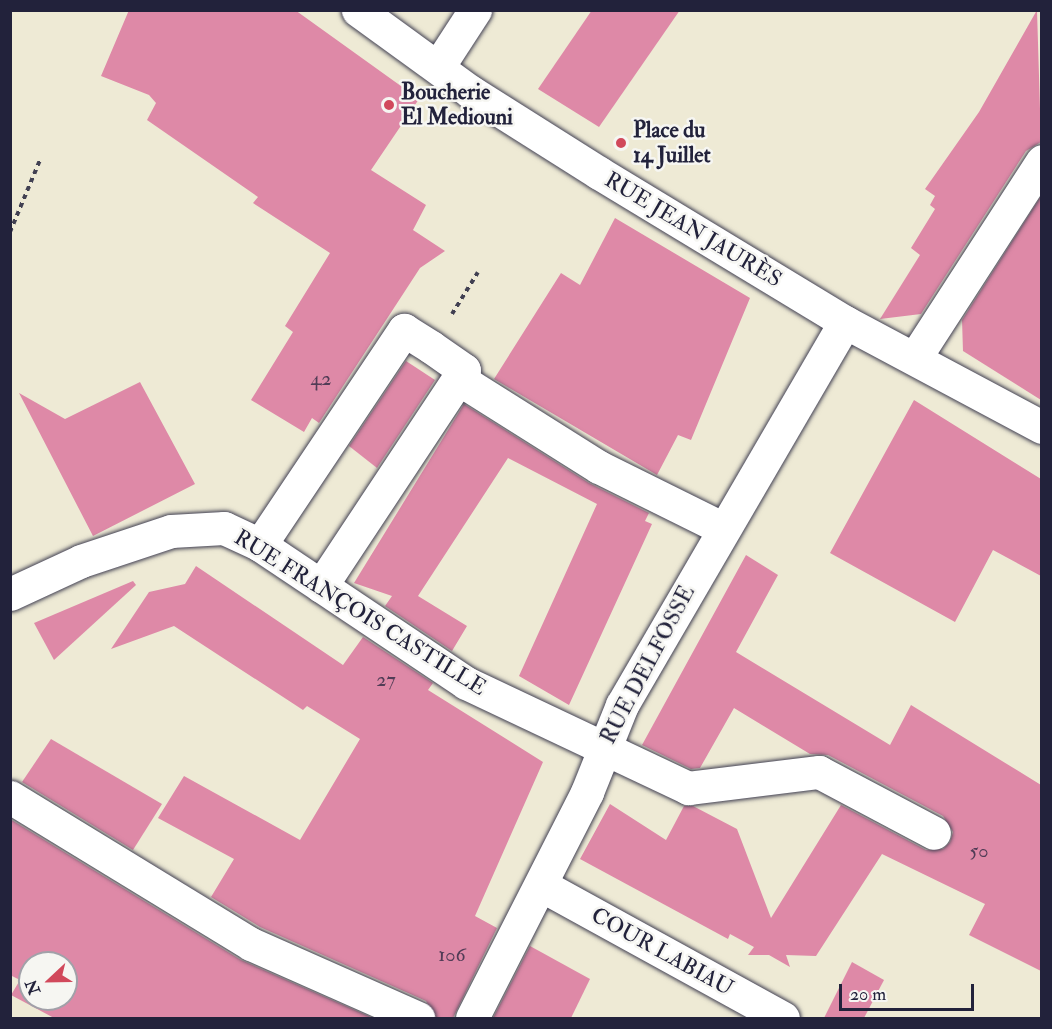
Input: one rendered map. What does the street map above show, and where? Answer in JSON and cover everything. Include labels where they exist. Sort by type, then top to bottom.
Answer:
[{"type":"street","name":"RUE JEAN JAURÈS","points":[[358,10],[438,67],[845,322],[916,356],[1041,427]]},
{"type":"street","points":[[438,67],[475,10]]},
{"type":"street","points":[[916,356],[1041,161]]},
{"type":"street","name":"RUE DELFOSSE","points":[[472,1018],[542,885],[604,747],[722,528],[845,322]]},
{"type":"street","points":[[260,545],[404,330],[430,347],[464,370],[321,586]]},
{"type":"street","points":[[459,379],[599,467],[722,528]]},
{"type":"street","name":"RUE FRANÇOIS CASTILLE","points":[[10,594],[81,561],[171,531],[209,525],[260,545],[466,683],[688,788],[819,772],[934,833]]},
{"type":"street","points":[[10,797],[251,944],[418,1018]]},
{"type":"street","name":"COUR LABIAU","points":[[542,885],[783,1018]]},
{"type":"path","points":[[10,232],[40,160]]},
{"type":"path","points":[[430,347],[478,272]]},
{"type":"building","points":[[129,10],[295,10],[419,99],[371,170],[426,205],[413,230],[445,251],[420,268],[319,423],[312,418],[304,432],[251,400],[293,332],[285,326],[330,253],[253,203],[258,197],[147,120],[156,103],[149,95],[101,76]]},
{"type":"building","points":[[592,10],[680,10],[599,127],[538,89]]},
{"type":"building","points":[[1037,10],[1041,142],[1026,151],[921,314],[880,319],[920,255],[911,248],[935,209],[930,205],[935,196],[925,189],[979,112]]},
{"type":"building","points":[[1041,196],[1041,400],[963,351],[962,320]]},
{"type":"building","points":[[615,218],[750,298],[691,440],[678,435],[657,475],[494,379],[561,273],[580,285]]},
{"type":"building","points":[[406,361],[435,380],[377,468],[349,446]]},
{"type":"building","points":[[140,382],[195,484],[93,536],[19,393],[65,419]]},
{"type":"building","points":[[914,400],[1041,479],[1041,576],[993,550],[955,622],[830,553]]},
{"type":"building","points":[[464,404],[589,483],[649,513],[645,521],[652,524],[569,705],[519,676],[597,504],[508,458],[418,596],[467,626],[452,651],[385,606],[392,596],[354,583]]},
{"type":"building","points":[[746,555],[778,575],[736,652],[890,745],[911,705],[1041,785],[1041,971],[969,935],[985,904],[882,854],[816,956],[786,955],[790,967],[769,955],[748,955],[754,947],[730,934],[728,939],[580,859],[610,804],[666,840],[684,806],[693,806],[737,829],[771,918],[841,805],[926,850],[943,849],[950,842],[953,832],[943,816],[828,755],[810,754],[734,708],[700,768],[691,769],[642,745]]},
{"type":"building","points":[[196,566],[343,665],[363,637],[433,683],[428,690],[543,762],[475,916],[497,928],[453,1018],[436,1018],[426,1001],[260,927],[211,897],[234,859],[158,818],[184,776],[300,840],[360,739],[307,706],[303,710],[174,626],[111,649],[149,592],[185,584]]},
{"type":"building","points":[[133,581],[136,585],[54,660],[34,623]]},
{"type":"building","points":[[51,739],[162,804],[133,850],[22,782]]},
{"type":"building","points":[[10,819],[241,960],[373,1018],[54,1018],[41,1011],[78,1011],[78,951],[18,951],[18,979],[10,975]]},
{"type":"building","points":[[530,946],[590,979],[571,1018],[493,1018]]},
{"type":"building","points":[[852,962],[884,980],[864,1018],[824,1018]]},
{"type":"building","points":[[18,983],[18,999],[11,995]]},
{"type":"place","name":"Boucherie El Mediouni","points":[[389,105]]},
{"type":"place","name":"Place du 14 Juillet","points":[[621,143]]}]
